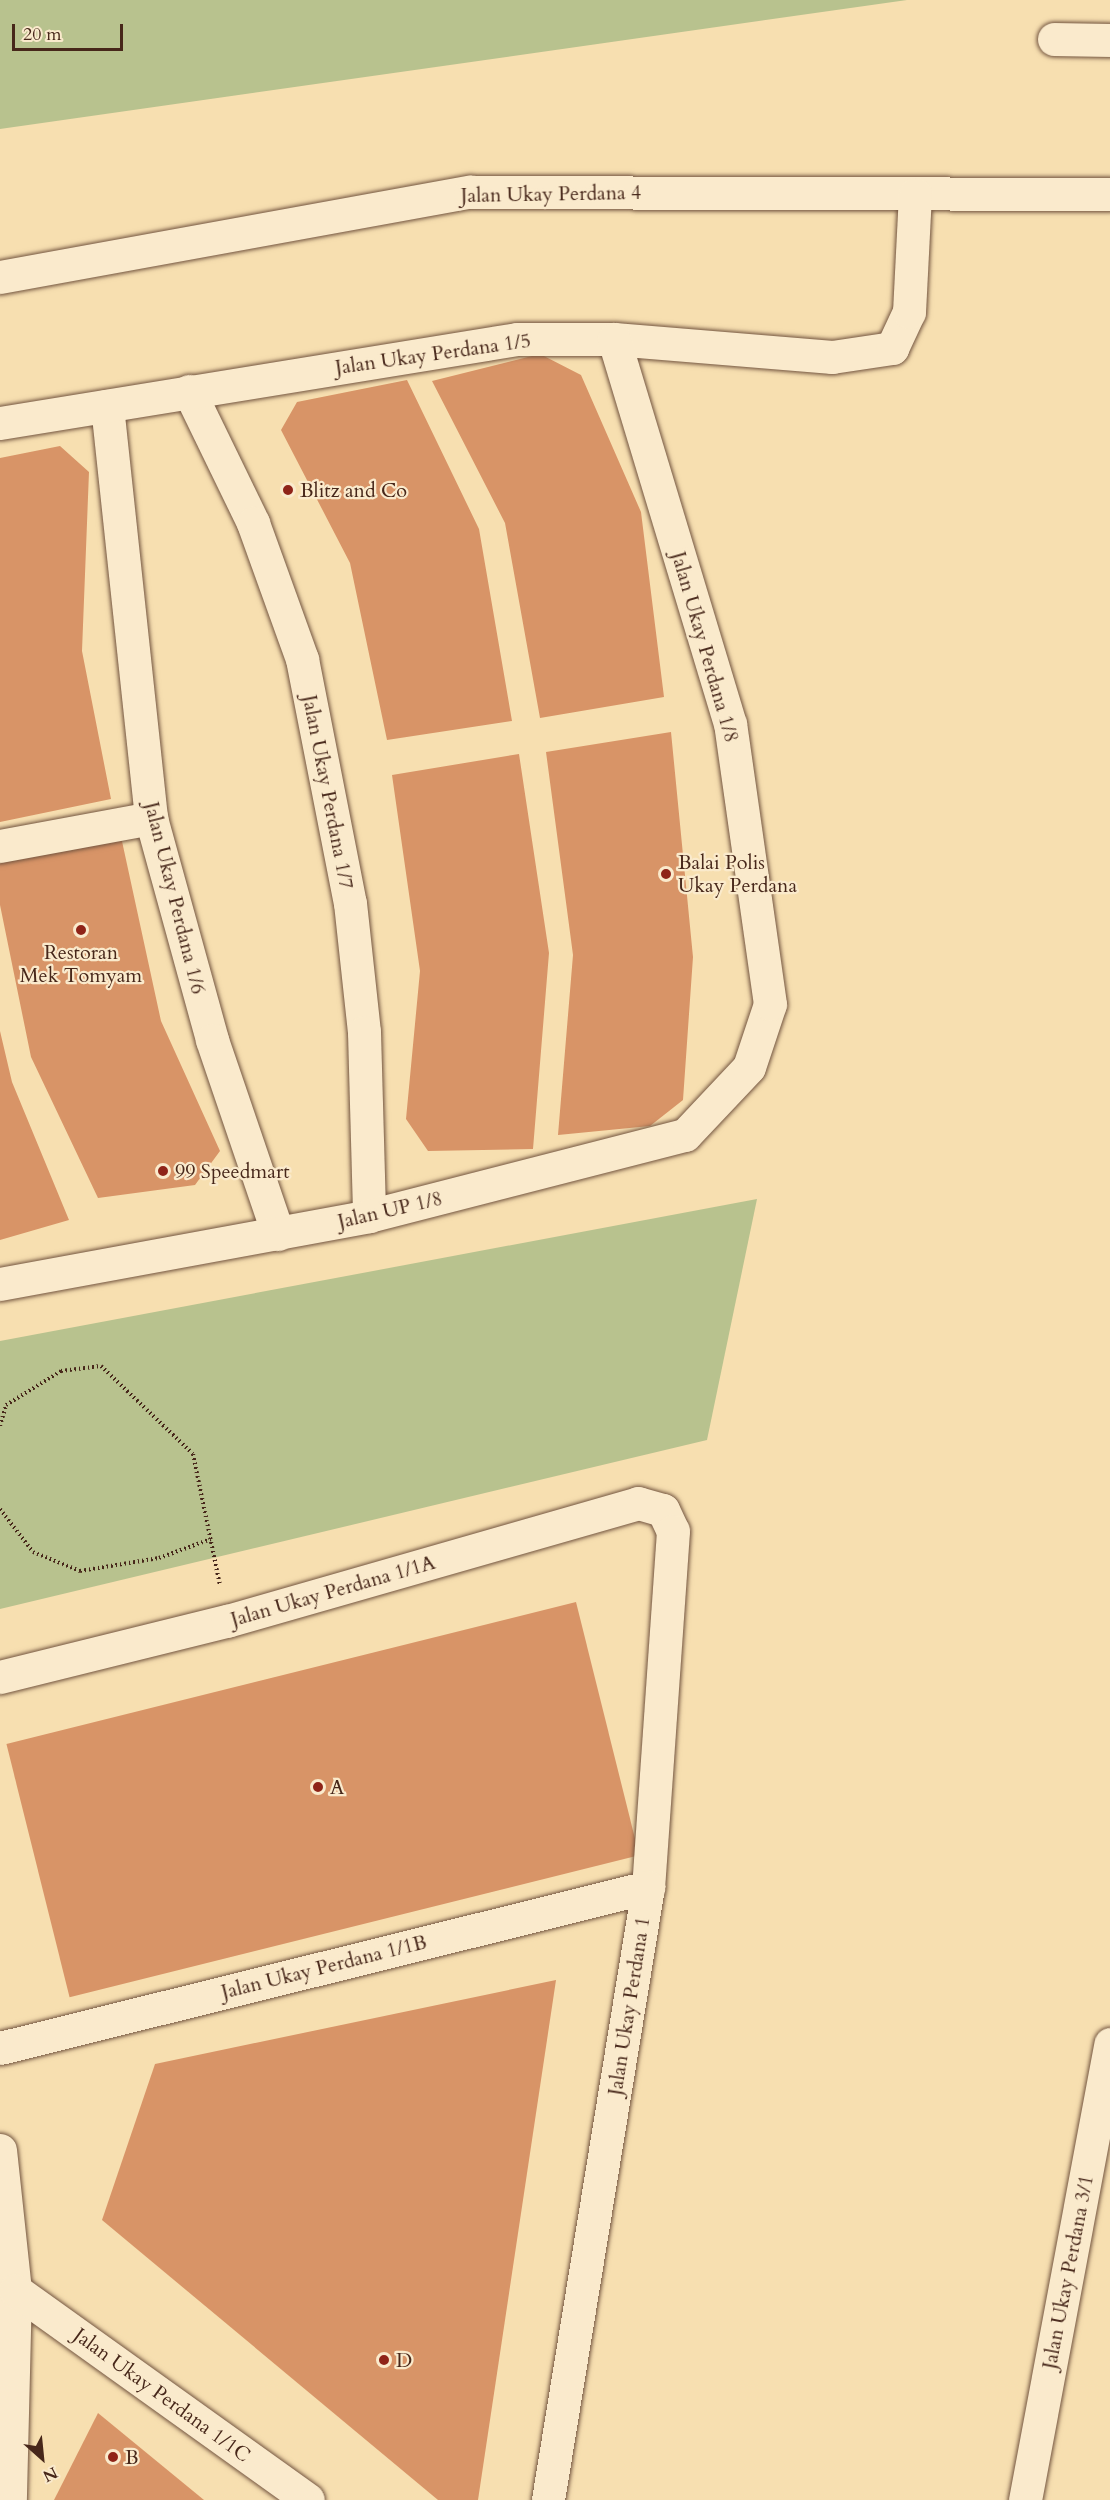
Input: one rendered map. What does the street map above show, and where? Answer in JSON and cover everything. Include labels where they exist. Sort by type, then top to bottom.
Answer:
[{"type":"street","points":[[1054,39],[1110,40]]},
{"type":"street","name":"Jalan Ukay Perdana 4","points":[[0,277],[470,192],[1110,195]]},
{"type":"street","name":"Jalan Ukay Perdana 1/5","points":[[0,423],[517,339],[614,339],[832,357],[892,348],[909,312],[915,194]]},
{"type":"street","name":"Jalan Ukay Perdana 1/8","points":[[614,339],[730,724],[770,1004],[749,1066]]},
{"type":"street","name":"Jalan Ukay Perdana 1/7","points":[[189,391],[253,523],[302,659],[350,903],[364,1032],[369,1216]]},
{"type":"street","name":"Jalan Ukay Perdana 1/6","points":[[107,406],[151,818],[212,1040],[278,1234]]},
{"type":"street","points":[[0,846],[151,818]]},
{"type":"street","name":"Jalan UP 1/8","points":[[0,1284],[369,1216],[685,1135],[749,1066]]},
{"type":"street","name":"Jalan Ukay Perdana 1/1A","points":[[0,1677],[227,1621],[638,1503],[663,1510]]},
{"type":"street","name":"Jalan Ukay Perdana 1","points":[[548,2500],[648,1887],[673,1531],[663,1510]]},
{"type":"street","name":"Jalan Ukay Perdana 1/1B","points":[[0,2048],[648,1887]]},
{"type":"street","name":"Jalan Ukay Perdana 3/1","points":[[1025,2500],[1110,2044]]},
{"type":"street","points":[[0,2150],[15,2290],[10,2500]]},
{"type":"street","name":"Jalan Ukay Perdana 1/1C","points":[[15,2290],[308,2500]]},
{"type":"path","points":[[0,1426],[6,1405],[61,1371],[101,1366],[193,1454],[227,1621]]},
{"type":"path","points":[[0,1509],[33,1552],[80,1571],[159,1558],[211,1539]]},
{"type":"green space","points":[[0,0],[907,0],[0,129]]},
{"type":"green space","points":[[757,1199],[707,1440],[0,1609],[0,1341]]},
{"type":"building","points":[[540,354],[581,375],[641,512],[664,697],[540,718],[505,523],[432,381]]},
{"type":"building","points":[[407,380],[479,529],[512,721],[387,740],[350,563],[281,430],[297,402]]},
{"type":"building","points":[[60,446],[89,472],[82,651],[111,799],[0,822],[0,458]]},
{"type":"building","points":[[671,732],[693,957],[683,1100],[650,1126],[558,1135],[573,955],[546,752]]},
{"type":"building","points":[[519,754],[549,953],[533,1149],[428,1151],[406,1119],[420,971],[392,775]]},
{"type":"building","points":[[120,832],[161,1021],[220,1151],[195,1185],[98,1198],[31,1057],[0,905],[0,854]]},
{"type":"building","points":[[0,1031],[12,1082],[69,1220],[0,1240]]},
{"type":"building","name":"A","points":[[576,1602],[639,1855],[70,1997],[6,1744]]},
{"type":"building","name":"D","points":[[556,1980],[478,2500],[438,2500],[102,2220],[155,2064]]},
{"type":"building","name":"B","points":[[98,2413],[204,2500],[54,2500]]},
{"type":"place","name":"Blitz and Co","points":[[288,490]]},
{"type":"place","name":"Balai Polis Ukay Perdana","points":[[666,874]]},
{"type":"place","name":"Restoran Mek Tomyam","points":[[81,930]]},
{"type":"place","name":"99 Speedmart","points":[[163,1171]]},
{"type":"place","name":"A","points":[[318,1787]]},
{"type":"place","name":"D","points":[[384,2360]]},
{"type":"place","name":"B","points":[[113,2457]]}]
